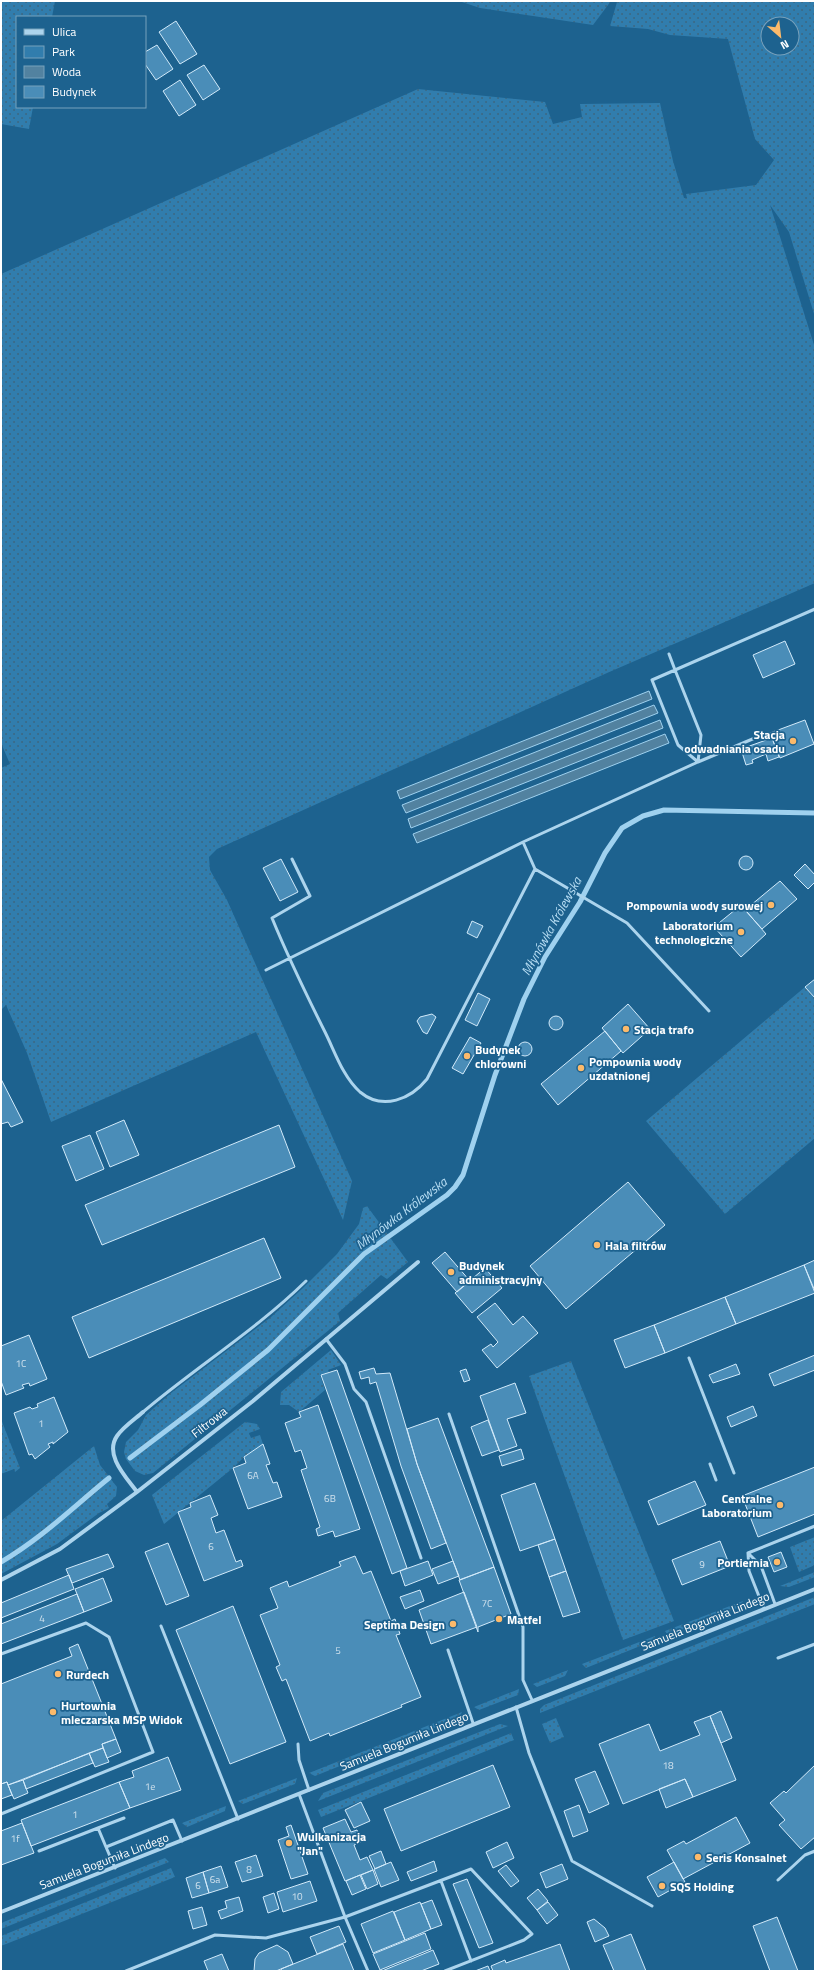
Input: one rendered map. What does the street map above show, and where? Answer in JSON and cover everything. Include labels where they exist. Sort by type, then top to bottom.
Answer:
[{"type":"street","name":"Filtrowa","points":[[1,1580],[60,1549],[137,1492],[253,1401],[418,1262]]},
{"type":"street","points":[[137,1492],[116,1462],[112,1446],[117,1435],[143,1412]]},
{"type":"street","name":"Samuela Bogumiła Lindego","points":[[1,1912],[238,1819],[473,1723],[815,1589]]},
{"type":"lane","points":[[698,762],[678,745],[652,680],[815,609]]},
{"type":"lane","points":[[669,654],[701,735],[698,762]]},
{"type":"lane","points":[[266,970],[523,842],[698,762],[762,735]]},
{"type":"lane","points":[[523,842],[536,869],[627,923],[709,1011]]},
{"type":"lane","points":[[292,859],[310,896],[272,918],[289,959],[346,1076],[361,1093],[374,1099],[386,1102],[398,1101],[408,1097],[419,1089],[427,1079],[536,869]]},
{"type":"lane","points":[[143,1412],[174,1386],[236,1342],[306,1281]]},
{"type":"lane","points":[[326,1339],[345,1364],[354,1389],[366,1402],[421,1558]]},
{"type":"lane","points":[[688,1358],[734,1473]]},
{"type":"lane","points":[[449,1414],[523,1627],[523,1680],[532,1700]]},
{"type":"lane","points":[[710,1464],[716,1480]]},
{"type":"lane","points":[[748,1553],[815,1526]]},
{"type":"lane","points":[[748,1553],[761,1566],[775,1604]]},
{"type":"lane","points":[[748,1553],[749,1571],[764,1609]]},
{"type":"lane","points":[[1,1654],[86,1623],[103,1633],[108,1637],[153,1752],[1,1814]]},
{"type":"lane","points":[[161,1626],[238,1819]]},
{"type":"lane","points":[[778,1658],[815,1644]]},
{"type":"lane","points":[[448,1650],[473,1723]]},
{"type":"lane","points":[[516,1707],[529,1753],[572,1861],[652,1906]]},
{"type":"lane","points":[[298,1744],[299,1760],[309,1790]]},
{"type":"lane","points":[[299,1794],[345,1917],[368,1971]]},
{"type":"lane","points":[[39,1851],[124,1818]]},
{"type":"lane","points":[[106,1847],[173,1820],[182,1841]]},
{"type":"lane","points":[[98,1828],[115,1868]]},
{"type":"lane","points":[[778,1880],[806,1855],[815,1851]]},
{"type":"lane","points":[[126,1971],[216,1935],[266,1938],[345,1917],[471,1869],[532,1934],[524,1940],[445,1971]]},
{"type":"lane","points":[[441,1881],[472,1961]]},
{"type":"green space","points":[[1,1],[55,1],[52,16],[16,16],[16,108],[33,108],[29,129],[1,124]]},
{"type":"green space","points":[[459,1],[611,1],[593,25],[480,8]]},
{"type":"green space","points":[[815,1],[815,317],[789,232],[770,205],[815,348],[815,583],[607,673],[217,849],[209,857],[210,870],[227,900],[352,1181],[343,1220],[256,1032],[51,1122],[27,1053],[6,1005],[1,1010],[1,768],[10,764],[1,743],[1,274],[418,89],[545,102],[553,124],[582,117],[580,104],[660,103],[673,161],[684,198],[687,198],[686,194],[756,185],[774,160],[755,139],[728,39],[670,35],[648,29],[610,26],[617,2]]},
{"type":"green space","points":[[805,987],[815,998],[815,1138],[725,1214],[646,1121]]},
{"type":"green space","points":[[367,1206],[408,1262],[387,1279],[381,1275],[338,1313],[340,1321],[153,1473],[144,1475],[135,1471],[126,1459],[124,1452],[126,1442],[138,1430],[146,1415],[171,1393],[271,1317],[303,1288],[337,1254],[359,1224],[363,1208]]},
{"type":"green space","points":[[331,1350],[341,1365],[320,1375],[325,1390],[299,1412],[289,1405],[280,1405],[281,1392]]},
{"type":"green space","points":[[571,1361],[674,1621],[623,1640],[529,1376]]},
{"type":"green space","points":[[1,1419],[20,1468],[15,1472],[14,1469],[1,1474]]},
{"type":"green space","points":[[245,1422],[257,1424],[260,1429],[249,1433],[251,1438],[260,1435],[263,1444],[244,1457],[233,1468],[164,1524],[152,1495]]},
{"type":"green space","points":[[94,1446],[100,1465],[117,1487],[116,1496],[107,1504],[109,1508],[99,1513],[57,1544],[1,1574],[1,1521]]},
{"type":"green space","points":[[815,1537],[815,1565],[799,1572],[790,1547]]},
{"type":"green space","points":[[815,1572],[815,1577],[789,1587],[780,1586]]},
{"type":"green space","points":[[815,1597],[815,1604],[540,1713],[540,1709],[544,1705]]},
{"type":"green space","points":[[743,1601],[740,1607],[668,1635],[665,1631]]},
{"type":"green space","points":[[655,1636],[655,1640],[586,1668],[582,1664]]},
{"type":"green space","points":[[568,1670],[565,1676],[537,1687],[533,1684]]},
{"type":"green space","points":[[519,1689],[518,1695],[479,1710],[474,1707]]},
{"type":"green space","points":[[462,1712],[459,1718],[315,1776],[309,1773]]},
{"type":"green space","points":[[556,1718],[564,1737],[550,1743],[542,1724]]},
{"type":"green space","points":[[500,1724],[508,1726],[318,1801],[323,1793]]},
{"type":"green space","points":[[511,1733],[514,1740],[321,1817],[318,1810]]},
{"type":"green space","points":[[297,1778],[295,1784],[243,1804],[238,1801]]},
{"type":"green space","points":[[226,1806],[225,1811],[187,1827],[182,1823]]},
{"type":"green space","points":[[165,1858],[169,1862],[1,1929],[1,1923]]},
{"type":"green space","points":[[171,1868],[175,1877],[1,1946],[1,1936]]},
{"type":"water","points":[[649,691],[652,699],[400,799],[397,791]]},
{"type":"water","points":[[654,705],[658,713],[406,813],[402,805]]},
{"type":"water","points":[[660,720],[663,728],[411,828],[408,819]]},
{"type":"water","points":[[665,734],[669,743],[417,843],[413,834]]},
{"type":"building","points":[[176,21],[197,54],[180,64],[159,32]]},
{"type":"building","points":[[157,45],[173,69],[156,80],[146,65],[146,51]]},
{"type":"building","points":[[204,65],[220,89],[203,100],[187,75]]},
{"type":"building","points":[[180,80],[196,105],[179,116],[163,91]]},
{"type":"building","points":[[785,641],[795,664],[763,678],[753,655]]},
{"type":"building","name":"Stacja odwadniania osadu","points":[[805,720],[814,744],[780,758],[770,733]]},
{"type":"building","points":[[772,738],[779,757],[768,761],[766,754],[752,760],[753,763],[746,765],[741,749]]},
{"type":"building","points":[[743,856],[749,856],[753,860],[753,866],[749,870],[743,870],[739,866],[739,860]]},
{"type":"building","points":[[281,859],[298,892],[280,901],[263,868]]},
{"type":"building","points":[[805,864],[815,875],[815,882],[808,889],[794,875]]},
{"type":"building","name":"Pompownia wody surowej","points":[[780,881],[797,899],[762,929],[745,910]]},
{"type":"building","name":"Laboratorium technologiczne","points":[[741,905],[766,934],[741,957],[714,927]]},
{"type":"building","points":[[472,921],[483,926],[477,938],[467,933]]},
{"type":"building","points":[[815,979],[815,998],[805,987]]},
{"type":"building","points":[[478,993],[490,999],[477,1026],[465,1020]]},
{"type":"building","name":"Stacja trafo","points":[[628,1004],[650,1029],[623,1053],[602,1028]]},
{"type":"building","points":[[432,1014],[436,1017],[427,1034],[423,1032],[417,1021],[420,1017]]},
{"type":"building","points":[[553,1016],[559,1016],[563,1020],[563,1026],[559,1030],[553,1030],[549,1026],[549,1020]]},
{"type":"building","name":"Pompownia wody uzdatnionej","points":[[605,1031],[621,1051],[558,1105],[541,1084]]},
{"type":"building","name":"Budynek chlorowni","points":[[470,1037],[481,1043],[463,1074],[452,1068]]},
{"type":"building","points":[[522,1042],[528,1042],[532,1046],[532,1052],[528,1056],[522,1056],[518,1052],[518,1046]]},
{"type":"building","points":[[1,1079],[23,1122],[11,1127],[8,1122],[1,1124]]},
{"type":"building","points":[[124,1120],[139,1155],[110,1167],[96,1132]]},
{"type":"building","points":[[279,1125],[295,1167],[102,1245],[85,1205]]},
{"type":"building","points":[[90,1135],[104,1169],[76,1181],[62,1146]]},
{"type":"building","name":"Hala filtrów","points":[[628,1182],[665,1225],[566,1309],[530,1266]]},
{"type":"building","points":[[264,1238],[281,1278],[89,1358],[72,1317]]},
{"type":"building","name":"Budynek administracyjny","points":[[445,1252],[470,1281],[457,1292],[432,1263]]},
{"type":"building","points":[[815,1260],[815,1291],[804,1265]]},
{"type":"building","points":[[804,1265],[815,1293],[736,1324],[725,1297]]},
{"type":"building","points":[[485,1268],[502,1288],[472,1313],[455,1293]]},
{"type":"building","points":[[725,1297],[736,1324],[665,1353],[654,1325]]},
{"type":"building","points":[[495,1303],[513,1325],[523,1316],[538,1333],[497,1368],[482,1350],[491,1344],[493,1347],[498,1342],[477,1317]]},
{"type":"building","points":[[654,1325],[665,1353],[625,1368],[614,1340]]},
{"type":"building","points":[[29,1335],[47,1379],[30,1386],[29,1383],[22,1385],[24,1388],[6,1395],[1,1381],[1,1346]]},
{"type":"building","points":[[815,1355],[815,1370],[774,1386],[769,1374]]},
{"type":"building","points":[[736,1364],[740,1374],[713,1383],[709,1375]]},
{"type":"building","points":[[374,1368],[376,1374],[390,1373],[417,1464],[446,1543],[431,1549],[401,1466],[376,1382],[370,1384],[369,1377],[361,1379],[359,1372]]},
{"type":"building","points":[[466,1369],[470,1380],[464,1382],[460,1371]]},
{"type":"building","points":[[337,1370],[407,1568],[392,1574],[321,1375]]},
{"type":"building","points":[[515,1383],[526,1413],[507,1419],[517,1446],[500,1452],[480,1396]]},
{"type":"building","points":[[54,1397],[68,1432],[53,1444],[53,1442],[48,1444],[50,1447],[35,1459],[32,1454],[29,1455],[14,1413],[30,1407],[32,1409],[38,1407],[37,1404]]},
{"type":"building","points":[[318,1405],[360,1529],[335,1537],[333,1531],[318,1536],[316,1529],[320,1527],[301,1470],[307,1468],[301,1450],[295,1452],[285,1423],[301,1417],[299,1412]]},
{"type":"building","points":[[753,1406],[757,1416],[731,1427],[727,1417]]},
{"type":"building","points":[[438,1418],[494,1567],[460,1580],[417,1464],[407,1429]]},
{"type":"building","points":[[488,1420],[499,1450],[482,1456],[471,1427]]},
{"type":"building","points":[[263,1444],[270,1464],[266,1465],[273,1483],[277,1482],[282,1497],[248,1509],[233,1468],[246,1463],[244,1457]]},
{"type":"building","points":[[521,1449],[524,1459],[502,1466],[499,1456]]},
{"type":"building","name":"Centralne Laboratorium","points":[[815,1467],[815,1514],[758,1537],[742,1496]]},
{"type":"building","points":[[695,1481],[706,1505],[658,1525],[648,1501]]},
{"type":"building","points":[[535,1483],[555,1539],[520,1551],[501,1495]]},
{"type":"building","points":[[210,1495],[218,1515],[211,1518],[216,1533],[224,1530],[236,1562],[241,1560],[243,1566],[204,1581],[178,1512],[191,1507],[190,1503]]},
{"type":"building","points":[[555,1539],[566,1571],[549,1577],[538,1545]]},
{"type":"building","points":[[720,1541],[730,1566],[682,1585],[672,1560]]},
{"type":"building","points":[[168,1543],[189,1596],[166,1605],[145,1552]]},
{"type":"building","name":"Portiernia","points":[[781,1552],[787,1567],[774,1572],[768,1557]]},
{"type":"building","points":[[108,1554],[114,1567],[72,1583],[66,1569]]},
{"type":"building","points":[[355,1556],[363,1574],[371,1571],[391,1621],[395,1619],[400,1634],[396,1635],[421,1697],[401,1705],[402,1707],[330,1736],[329,1733],[310,1741],[286,1679],[282,1681],[276,1667],[280,1665],[260,1615],[278,1608],[270,1588],[287,1581],[289,1587],[341,1566],[339,1562]]},
{"type":"building","points":[[428,1561],[433,1575],[405,1586],[400,1571]]},
{"type":"building","points":[[453,1561],[459,1576],[438,1584],[432,1569]]},
{"type":"building","points":[[494,1567],[511,1614],[478,1627],[478,1632],[459,1580]]},
{"type":"building","points":[[566,1571],[580,1612],[563,1617],[549,1577]]},
{"type":"building","points":[[69,1575],[74,1589],[1,1618],[1,1603]]},
{"type":"building","points":[[103,1578],[112,1601],[84,1612],[75,1589]]},
{"type":"building","points":[[420,1590],[424,1601],[405,1609],[400,1597]]},
{"type":"building","points":[[464,1592],[477,1627],[431,1644],[419,1610]]},
{"type":"building","points":[[77,1594],[84,1612],[1,1644],[1,1624]]},
{"type":"building","points":[[233,1606],[286,1742],[230,1764],[176,1630]]},
{"type":"building","name":"Hurtownia mleczarska MSP Widok","points":[[78,1644],[116,1739],[102,1744],[103,1748],[8,1785],[7,1782],[1,1784],[1,1684],[72,1656],[69,1648]]},
{"type":"building","points":[[721,1711],[732,1738],[721,1743],[710,1716]]},
{"type":"building","points":[[710,1716],[736,1780],[693,1797],[685,1779],[623,1804],[599,1744],[649,1724],[660,1751],[700,1735],[694,1722]]},
{"type":"building","points":[[116,1739],[121,1752],[107,1758],[102,1744]]},
{"type":"building","points":[[103,1748],[109,1762],[95,1767],[89,1753]]},
{"type":"building","points":[[89,1753],[93,1763],[26,1789],[23,1780]]},
{"type":"building","points":[[168,1757],[181,1790],[130,1808],[119,1782],[134,1777],[132,1771]]},
{"type":"building","points":[[493,1765],[510,1807],[401,1851],[384,1809]]},
{"type":"building","points":[[815,1765],[815,1837],[801,1849],[779,1825],[785,1820],[770,1803],[784,1791],[786,1793]]},
{"type":"building","points":[[595,1771],[609,1804],[589,1813],[575,1779]]},
{"type":"building","points":[[685,1779],[693,1797],[666,1808],[659,1789]]},
{"type":"building","points":[[23,1780],[28,1793],[14,1799],[8,1785]]},
{"type":"building","points":[[7,1782],[12,1795],[1,1799],[1,1784]]},
{"type":"building","points":[[119,1782],[130,1808],[31,1846],[21,1820]]},
{"type":"building","points":[[361,1802],[370,1821],[354,1828],[345,1810]]},
{"type":"building","points":[[579,1805],[588,1831],[573,1837],[564,1811]]},
{"type":"building","points":[[736,1817],[750,1843],[683,1879],[667,1850],[684,1841],[686,1844]]},
{"type":"building","points":[[345,1819],[351,1832],[357,1830],[361,1842],[354,1845],[360,1860],[367,1857],[373,1870],[345,1881],[323,1828]]},
{"type":"building","points":[[22,1823],[34,1853],[1,1865],[1,1831]]},
{"type":"building","points":[[291,1825],[308,1874],[291,1879],[278,1840],[289,1836],[286,1827]]},
{"type":"building","points":[[507,1842],[514,1858],[493,1868],[486,1852]]},
{"type":"building","points":[[381,1851],[386,1864],[375,1869],[369,1856]]},
{"type":"building","points":[[256,1855],[263,1876],[242,1882],[235,1862]]},
{"type":"building","points":[[434,1861],[437,1871],[411,1881],[407,1872]]},
{"type":"building","points":[[391,1862],[399,1880],[381,1887],[374,1869]]},
{"type":"building","points":[[674,1862],[685,1882],[658,1897],[647,1877]]},
{"type":"building","points":[[562,1864],[568,1879],[546,1888],[540,1873]]},
{"type":"building","points":[[506,1865],[519,1881],[511,1887],[498,1871]]},
{"type":"building","points":[[221,1866],[228,1887],[209,1893],[203,1872]]},
{"type":"building","points":[[373,1870],[378,1884],[367,1889],[361,1875]]},
{"type":"building","points":[[203,1872],[209,1893],[192,1898],[186,1878]]},
{"type":"building","points":[[360,1875],[366,1889],[352,1895],[346,1881]]},
{"type":"building","points":[[467,1879],[493,1943],[479,1948],[453,1884]]},
{"type":"building","points":[[310,1881],[317,1901],[283,1912],[277,1892]]},
{"type":"building","points":[[538,1889],[548,1901],[537,1910],[527,1898]]},
{"type":"building","points":[[274,1893],[279,1909],[268,1913],[263,1897]]},
{"type":"building","points":[[239,1897],[243,1911],[221,1919],[218,1911],[227,1908],[225,1901]]},
{"type":"building","points":[[432,1900],[442,1925],[431,1929],[421,1904]]},
{"type":"building","points":[[420,1902],[431,1929],[405,1940],[394,1912]]},
{"type":"building","points":[[548,1902],[558,1915],[547,1924],[537,1910]]},
{"type":"building","points":[[202,1907],[207,1925],[193,1929],[188,1911]]},
{"type":"building","points":[[393,1911],[405,1940],[373,1953],[361,1924]]},
{"type":"building","points":[[777,1917],[798,1971],[770,1971],[753,1926]]},
{"type":"building","points":[[594,1919],[605,1928],[609,1936],[595,1942],[587,1922]]},
{"type":"building","points":[[339,1926],[346,1942],[317,1954],[310,1937]]},
{"type":"building","points":[[425,1933],[431,1949],[380,1970],[373,1954]]},
{"type":"building","points":[[631,1934],[646,1971],[614,1971],[603,1945]]},
{"type":"building","points":[[343,1944],[354,1971],[282,1971],[281,1969]]},
{"type":"building","points":[[560,1944],[570,1971],[493,1971],[491,1966],[505,1960],[506,1963]]},
{"type":"building","points":[[277,1945],[288,1952],[293,1964],[276,1971],[254,1971],[255,1959],[259,1953]]},
{"type":"building","points":[[433,1950],[439,1964],[421,1971],[382,1971]]},
{"type":"building","points":[[222,1954],[229,1971],[208,1971],[204,1961]]},
{"type":"building","points":[[488,1966],[490,1971],[475,1971]]},
{"type":"waterway","name":"Młynówka Królewska","points":[[130,1458],[200,1405],[268,1350],[364,1254],[447,1195],[455,1187],[463,1175],[495,1075],[524,999],[545,957],[580,902],[605,853],[622,828],[643,816],[664,810],[815,813]]},
{"type":"waterway","name":"Młynówka Królewska","points":[[1,1562],[43,1533],[109,1478]]},
{"type":"place","name":"Stacja odwadniania osadu","points":[[793,741]]},
{"type":"place","name":"Pompownia wody surowej","points":[[771,905]]},
{"type":"place","name":"Laboratorium technologiczne","points":[[741,932]]},
{"type":"place","name":"Stacja trafo","points":[[626,1029]]},
{"type":"place","name":"Budynek chlorowni","points":[[467,1056]]},
{"type":"place","name":"Pompownia wody uzdatnionej","points":[[581,1068]]},
{"type":"place","name":"Hala filtrów","points":[[597,1245]]},
{"type":"place","name":"Budynek administracyjny","points":[[451,1272]]},
{"type":"place","name":"Centralne Laboratorium","points":[[780,1505]]},
{"type":"place","name":"Portiernia","points":[[777,1562]]},
{"type":"place","name":"Matfel","points":[[499,1619]]},
{"type":"place","name":"Septima Design","points":[[453,1624]]},
{"type":"place","name":"Rurdech","points":[[58,1674]]},
{"type":"place","name":"Hurtownia mleczarska MSP Widok","points":[[53,1712]]},
{"type":"place","name":"Wulkanizacja \"Jan\"","points":[[289,1843]]},
{"type":"place","name":"Seris Konsalnet","points":[[698,1857]]},
{"type":"place","name":"SQS Holding","points":[[662,1886]]}]
